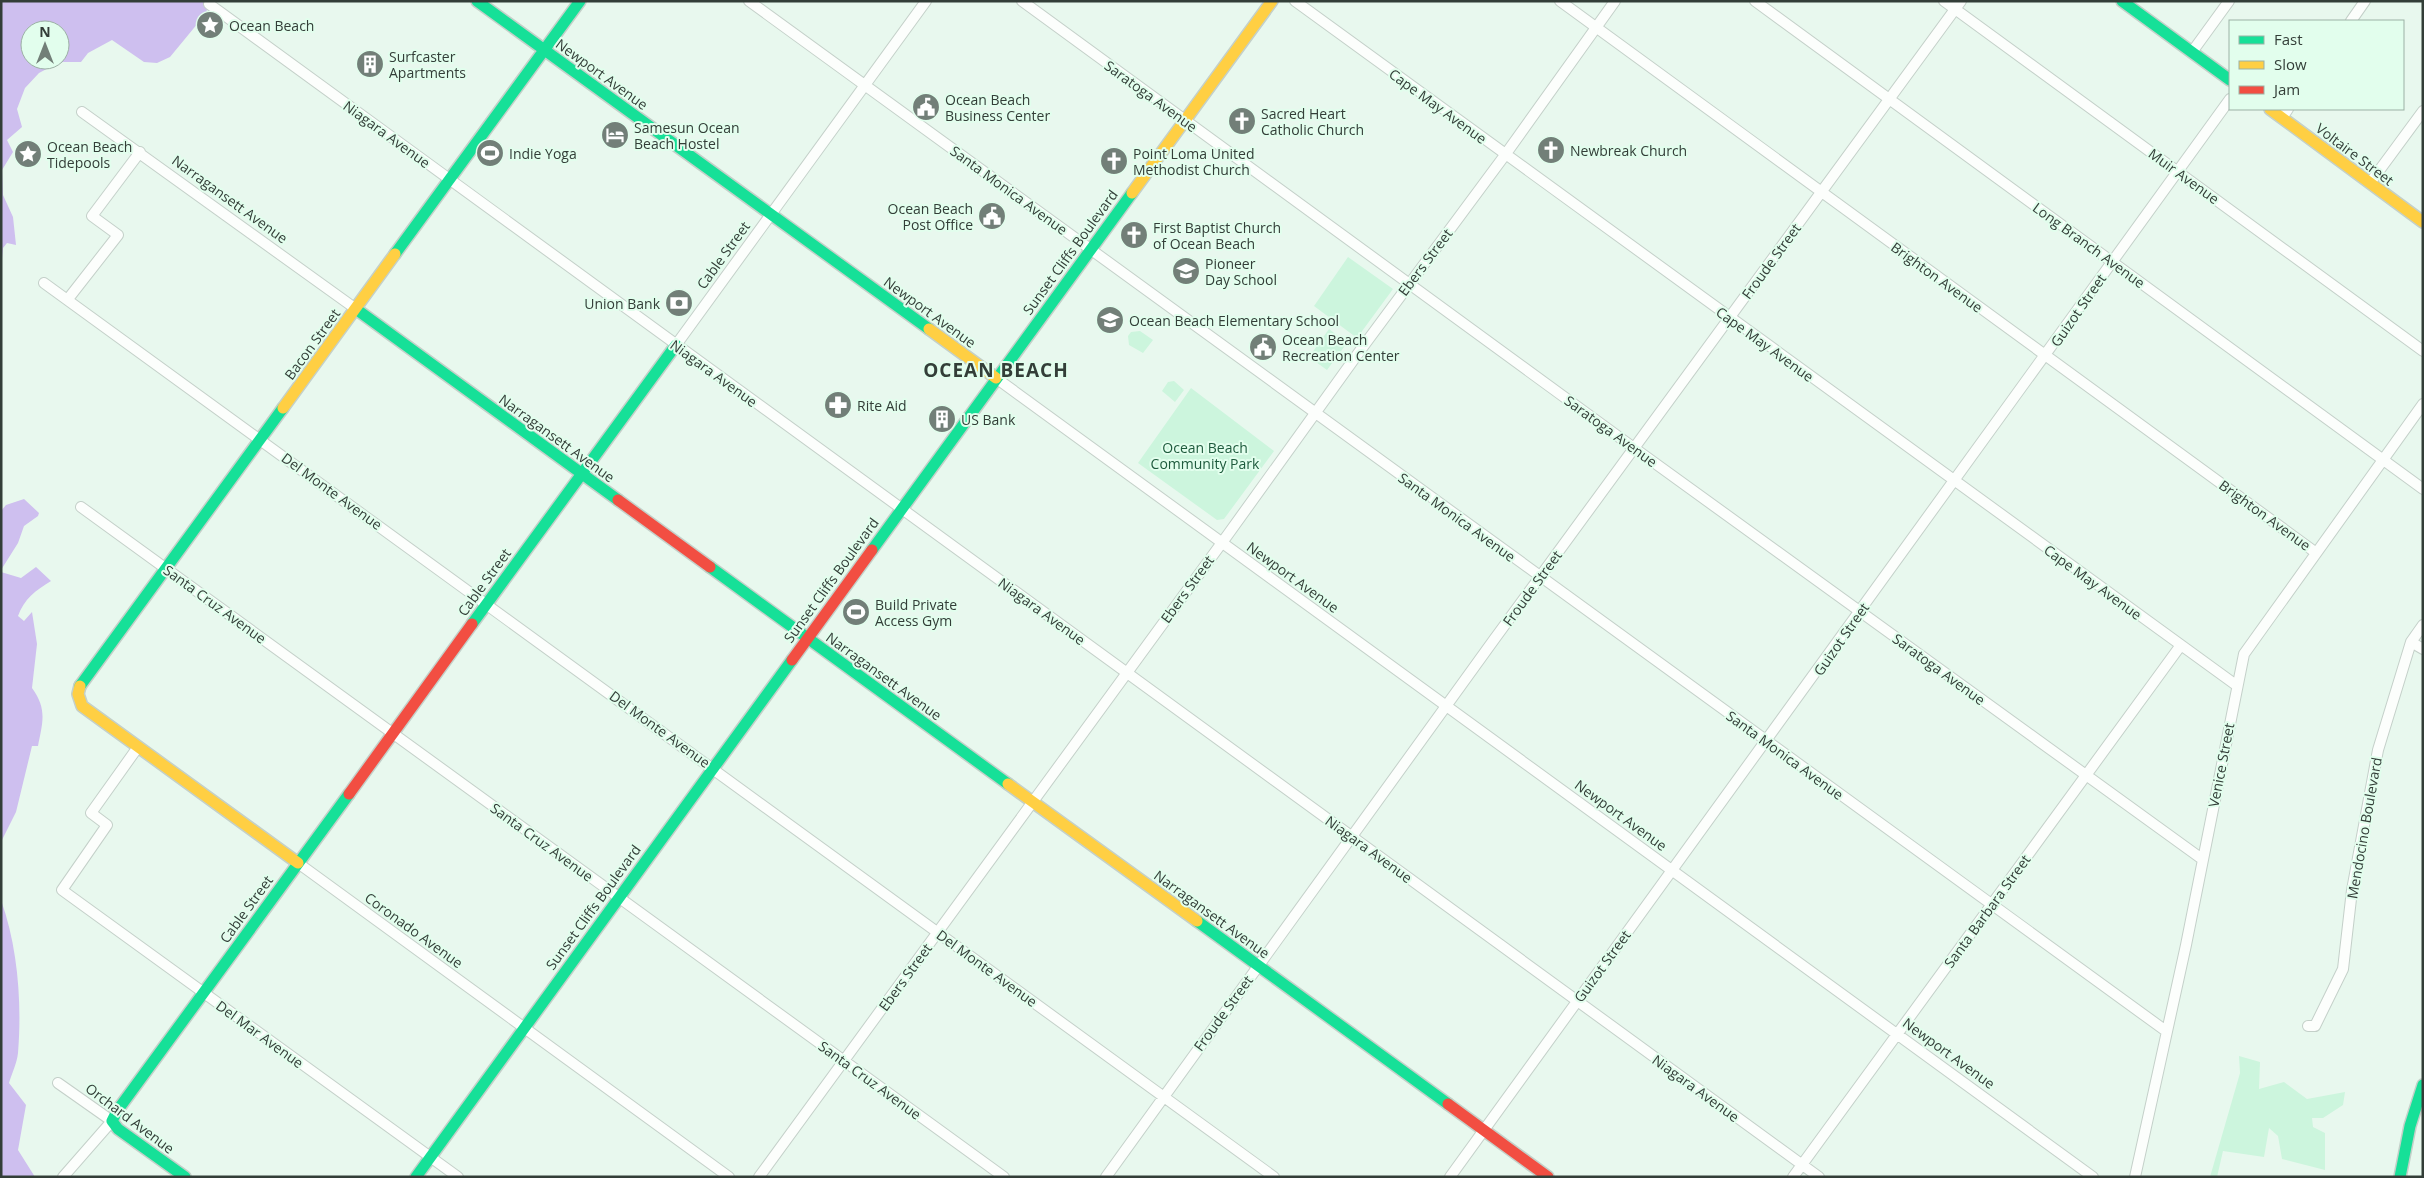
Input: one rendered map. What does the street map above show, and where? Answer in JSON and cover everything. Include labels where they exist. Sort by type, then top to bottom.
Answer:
[{"type":"street","name":"Newport Avenue","points":[[476,1],[2093,1177]]},
{"type":"street","name":"Bacon Street","points":[[82,706],[78,694],[79,688],[580,1]]},
{"type":"street","name":"Santa Monica Avenue","points":[[749,1],[2166,1031]]},
{"type":"street","name":"Cable Street","points":[[63,1177],[112,1121],[116,1111],[393,734],[926,1]]},
{"type":"street","name":"Saratoga Avenue","points":[[1022,1],[1634,448],[2202,859]]},
{"type":"street","name":"Sunset Cliffs Boulevard","points":[[416,1177],[1272,1]]},
{"type":"street","name":"Cape May Avenue","points":[[1295,1],[2236,686]]},
{"type":"street","name":"Brighton Avenue","points":[[1560,1],[2315,552]]},
{"type":"street","name":"Ebers Street","points":[[759,1177],[1409,283],[1505,155],[1615,1]]},
{"type":"street","name":"Long Branch Avenue","points":[[1755,1],[2423,489]]},
{"type":"street","name":"Muir Avenue","points":[[1944,1],[1958,5],[2177,171],[2423,351]]},
{"type":"street","points":[[2122,1],[2229,79]]},
{"type":"street","points":[[2192,52],[2230,1]]},
{"type":"street","points":[[2352,20],[2365,1]]},
{"type":"street","name":"Niagara Avenue","points":[[209,4],[1819,1177]]},
{"type":"street","name":"Froude Street","points":[[1106,1177],[1162,1096],[1958,5]]},
{"type":"street","name":"Guizot Street","points":[[1450,1177],[1955,482],[2229,100]]},
{"type":"street","points":[[2370,183],[2423,111]]},
{"type":"street","name":"Narragansett Avenue","points":[[82,112],[140,152],[1548,1177]]},
{"type":"street","name":"Voltaire Street","points":[[2285,113],[2370,183],[2423,222]]},
{"type":"street","points":[[68,299],[118,235],[92,216],[140,152]]},
{"type":"street","name":"Del Monte Avenue","points":[[44,283],[487,603],[1274,1177]]},
{"type":"street","name":"Venice Street","points":[[2135,1177],[2202,859],[2236,686],[2246,648],[2423,404]]},
{"type":"street","name":"Santa Cruz Avenue","points":[[81,507],[1004,1177]]},
{"type":"street","name":"Mendocino Boulevard","points":[[2308,1026],[2315,1026],[2343,969],[2352,890],[2378,750],[2411,642],[2423,624]]},
{"type":"street","points":[[2411,642],[2423,649]]},
{"type":"street","name":"Santa Barbara Street","points":[[1793,1177],[2180,646]]},
{"type":"street","name":"Coronado Avenue","points":[[82,706],[729,1177]]},
{"type":"street","name":"Del Mar Avenue","points":[[138,747],[91,813],[108,825],[62,890],[458,1177]]},
{"type":"street","name":"Orchard Avenue","points":[[58,1083],[112,1121],[118,1129],[185,1177]]},
{"type":"street","points":[[2400,1177],[2410,1126],[2423,1085]]},
{"type":"green space","points":[[1348,257],[1393,289],[1357,338],[1314,306]]},
{"type":"green space","points":[[1329,329],[1347,343],[1327,370],[1309,357]]},
{"type":"green space","points":[[1140,331],[1153,340],[1143,353],[1129,345],[1128,336],[1131,332]]},
{"type":"green space","points":[[1174,381],[1184,390],[1175,402],[1162,391],[1168,382]]},
{"type":"green space","name":"Ocean Beach Community Park","points":[[1191,388],[1274,451],[1224,519],[1217,520],[1138,463]]},
{"type":"green space","points":[[2239,1056],[2260,1062],[2259,1089],[2284,1082],[2307,1099],[2345,1092],[2343,1105],[2323,1118],[2312,1118],[2313,1127],[2325,1133],[2325,1170],[2282,1159],[2278,1136],[2269,1128],[2264,1157],[2223,1151],[2217,1177],[2210,1177],[2240,1073]]},
{"type":"shaded area","points":[[1,1],[212,1],[203,17],[170,57],[157,63],[144,62],[112,40],[88,53],[81,62],[70,62],[70,20],[20,20],[20,70],[45,70],[39,73],[25,88],[17,109],[22,127],[7,140],[13,152],[2,170],[3,195],[13,217],[16,245],[7,243],[3,248],[1,269]]},
{"type":"shaded area","points":[[24,499],[39,513],[38,516],[24,526],[18,543],[1,570],[1,511],[6,505]]},
{"type":"shaded area","points":[[36,567],[51,581],[31,596],[18,616],[24,621],[32,612],[37,644],[32,688],[40,702],[42,722],[38,746],[32,746],[16,812],[1,842],[1,572],[21,578]]},
{"type":"shaded area","points":[[1,900],[15,956],[19,995],[18,1053],[9,1083],[26,1105],[18,1150],[35,1177],[1,1177]]},
{"type":"traffic: fast","points":[[477,1],[929,329]]},
{"type":"traffic: fast","points":[[395,254],[580,1]]},
{"type":"traffic: fast","points":[[2122,1],[2229,79]]},
{"type":"traffic: fast","points":[[872,550],[1132,193]]},
{"type":"traffic: fast","points":[[356,309],[618,500]]},
{"type":"traffic: fast","points":[[472,624],[676,345]]},
{"type":"traffic: fast","points":[[80,686],[283,408]]},
{"type":"traffic: fast","points":[[710,567],[1008,784]]},
{"type":"traffic: fast","points":[[416,1177],[792,660]]},
{"type":"traffic: fast","points":[[185,1177],[118,1129],[112,1121],[117,1111],[349,794]]},
{"type":"traffic: fast","points":[[1197,921],[1448,1104]]},
{"type":"traffic: fast","points":[[2400,1177],[2410,1126],[2423,1085]]},
{"type":"traffic: slow","points":[[1132,193],[1272,1]]},
{"type":"traffic: slow","points":[[2271,110],[2423,222]]},
{"type":"traffic: slow","points":[[283,408],[395,254]]},
{"type":"traffic: slow","points":[[929,329],[996,378]]},
{"type":"traffic: slow","points":[[80,686],[78,694],[82,706],[298,863]]},
{"type":"traffic: slow","points":[[1008,784],[1197,921]]},
{"type":"traffic: jam","points":[[618,500],[710,567]]},
{"type":"traffic: jam","points":[[792,660],[872,550]]},
{"type":"traffic: jam","points":[[349,794],[472,624]]},
{"type":"traffic: jam","points":[[1448,1104],[1548,1177]]},
{"type":"place","name":"Ocean Beach","points":[[210,25]]},
{"type":"place","name":"Surfcaster Apartments","points":[[370,64]]},
{"type":"place","name":"Ocean Beach Business Center","points":[[926,107]]},
{"type":"place","name":"Sacred Heart Catholic Church","points":[[1242,121]]},
{"type":"place","name":"Samesun Ocean Beach Hostel","points":[[615,135]]},
{"type":"place","name":"Newbreak Church","points":[[1551,150]]},
{"type":"place","name":"Indie Yoga","points":[[490,153]]},
{"type":"place","name":"Ocean Beach Tidepools","points":[[28,154]]},
{"type":"place","name":"Point Loma United Methodist Church","points":[[1114,161]]},
{"type":"place","name":"Ocean Beach Post Office","points":[[992,216]]},
{"type":"place","name":"First Baptist Church of Ocean Beach","points":[[1134,235]]},
{"type":"place","name":"Pioneer Day School","points":[[1186,271]]},
{"type":"place","name":"Union Bank","points":[[679,303]]},
{"type":"place","name":"Ocean Beach Elementary School","points":[[1110,320]]},
{"type":"place","name":"Ocean Beach Recreation Center","points":[[1263,347]]},
{"type":"place","name":"Rite Aid","points":[[838,405]]},
{"type":"place","name":"US Bank","points":[[942,419]]},
{"type":"place","name":"Build Private Access Gym","points":[[856,612]]},
{"type":"district","name":"OCEAN BEACH","points":[[996,370]]}]
